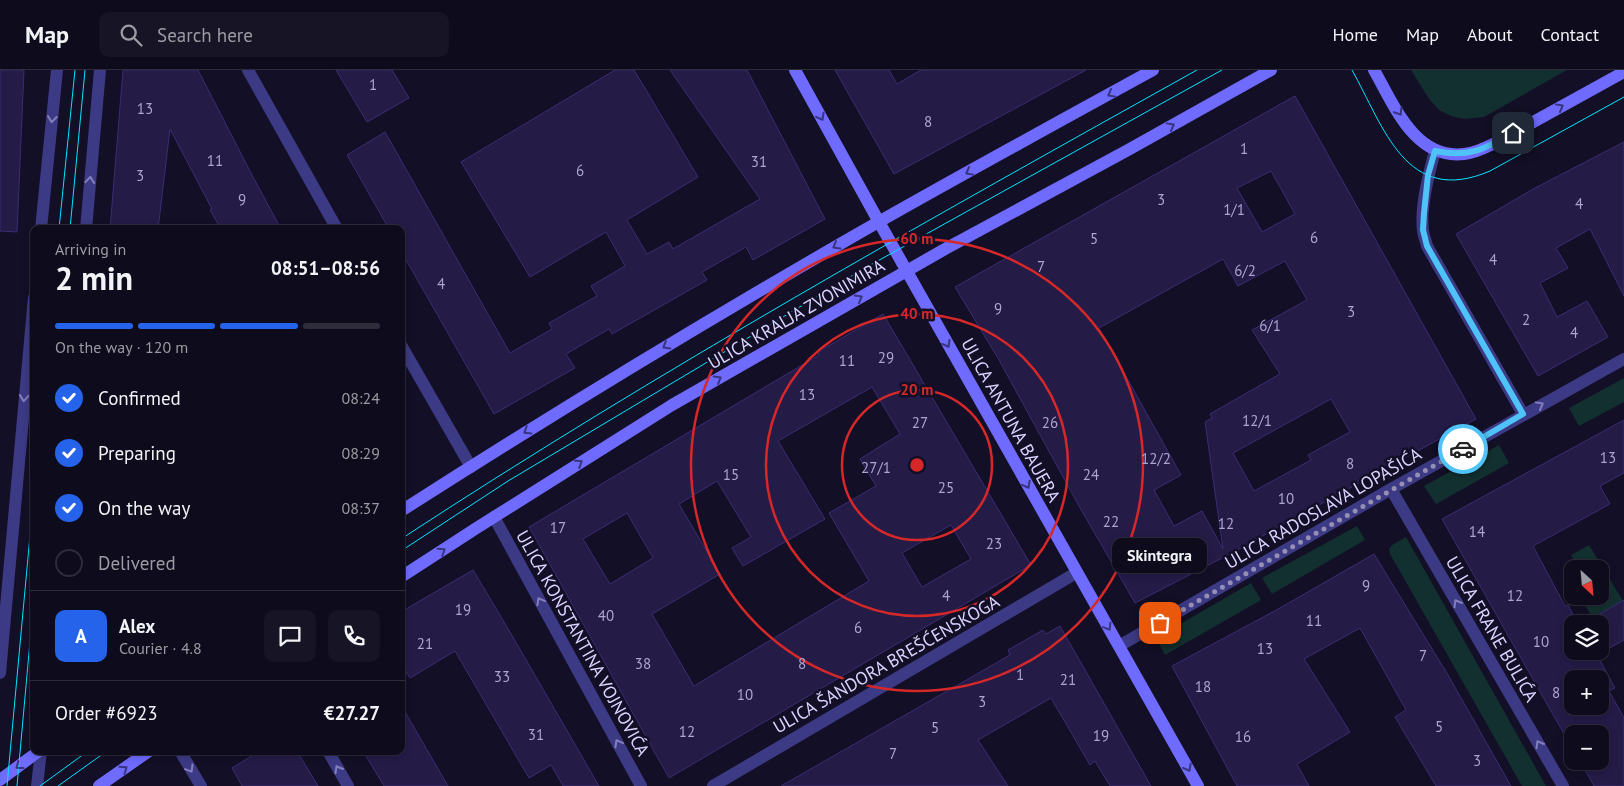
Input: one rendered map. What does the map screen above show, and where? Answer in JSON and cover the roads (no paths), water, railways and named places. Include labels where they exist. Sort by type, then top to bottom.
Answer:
[{"type":"main road","name":"ULICA ANTUNA BAUERA","points":[[794,70],[1076,573],[1198,786]]},
{"type":"main road","points":[[405,508],[716,316],[879,222],[1153,70]]},
{"type":"main road","name":"ULICA KRALJA ZVONIMIRA","points":[[405,574],[672,405],[907,271],[1271,70]]},
{"type":"main road","points":[[1374,70],[1407,126],[1418,139],[1435,151],[1451,154],[1465,154],[1481,149],[1624,72]]},
{"type":"main road","points":[[0,780],[34,755]]},
{"type":"main road","points":[[100,786],[143,755]]},
{"type":"street","points":[[41,225],[57,70]]},
{"type":"street","points":[[86,225],[100,70]]},
{"type":"street","points":[[248,70],[334,225]]},
{"type":"street","points":[[1435,151],[1428,175],[1424,213],[1423,230],[1427,246],[1523,414]]},
{"type":"street","points":[[0,673],[30,341]]},
{"type":"street","points":[[405,352],[471,467]]},
{"type":"street","name":"ULICA RADOSLAVA LOPAŠIĆA","points":[[1119,646],[1391,489],[1624,359]]},
{"type":"street","name":"ULICA FRANE BULIĆA","points":[[1391,489],[1563,786]]},
{"type":"street","name":"ULICA KONSTANTINA VOJNOVIĆA","points":[[494,517],[641,786]]},
{"type":"street","name":"ULICA ŠANDORA BREŠĆENSKOGA","points":[[713,786],[1076,573]]},
{"type":"street","points":[[37,786],[40,755]]},
{"type":"street","points":[[182,755],[201,786]]},
{"type":"street","points":[[330,755],[348,786]]},
{"type":"tram line","points":[[59,225],[75,70]]},
{"type":"tram line","points":[[70,225],[85,70]]},
{"type":"tram line","points":[[405,536],[498,476],[795,297],[1197,70]]},
{"type":"tram line","points":[[405,548],[508,481],[865,268],[1222,70]]},
{"type":"tram line","points":[[1352,70],[1375,115],[1402,155],[1418,170],[1438,178],[1461,179],[1490,171],[1624,97]]},
{"type":"tram line","points":[[7,786],[30,536]]},
{"type":"tram line","points":[[17,786],[30,641]]},
{"type":"tram line","points":[[40,786],[83,755]]},
{"type":"tram line","points":[[58,786],[101,755]]},
{"type":"place","name":"Skintegra","points":[[1160,623]]}]
